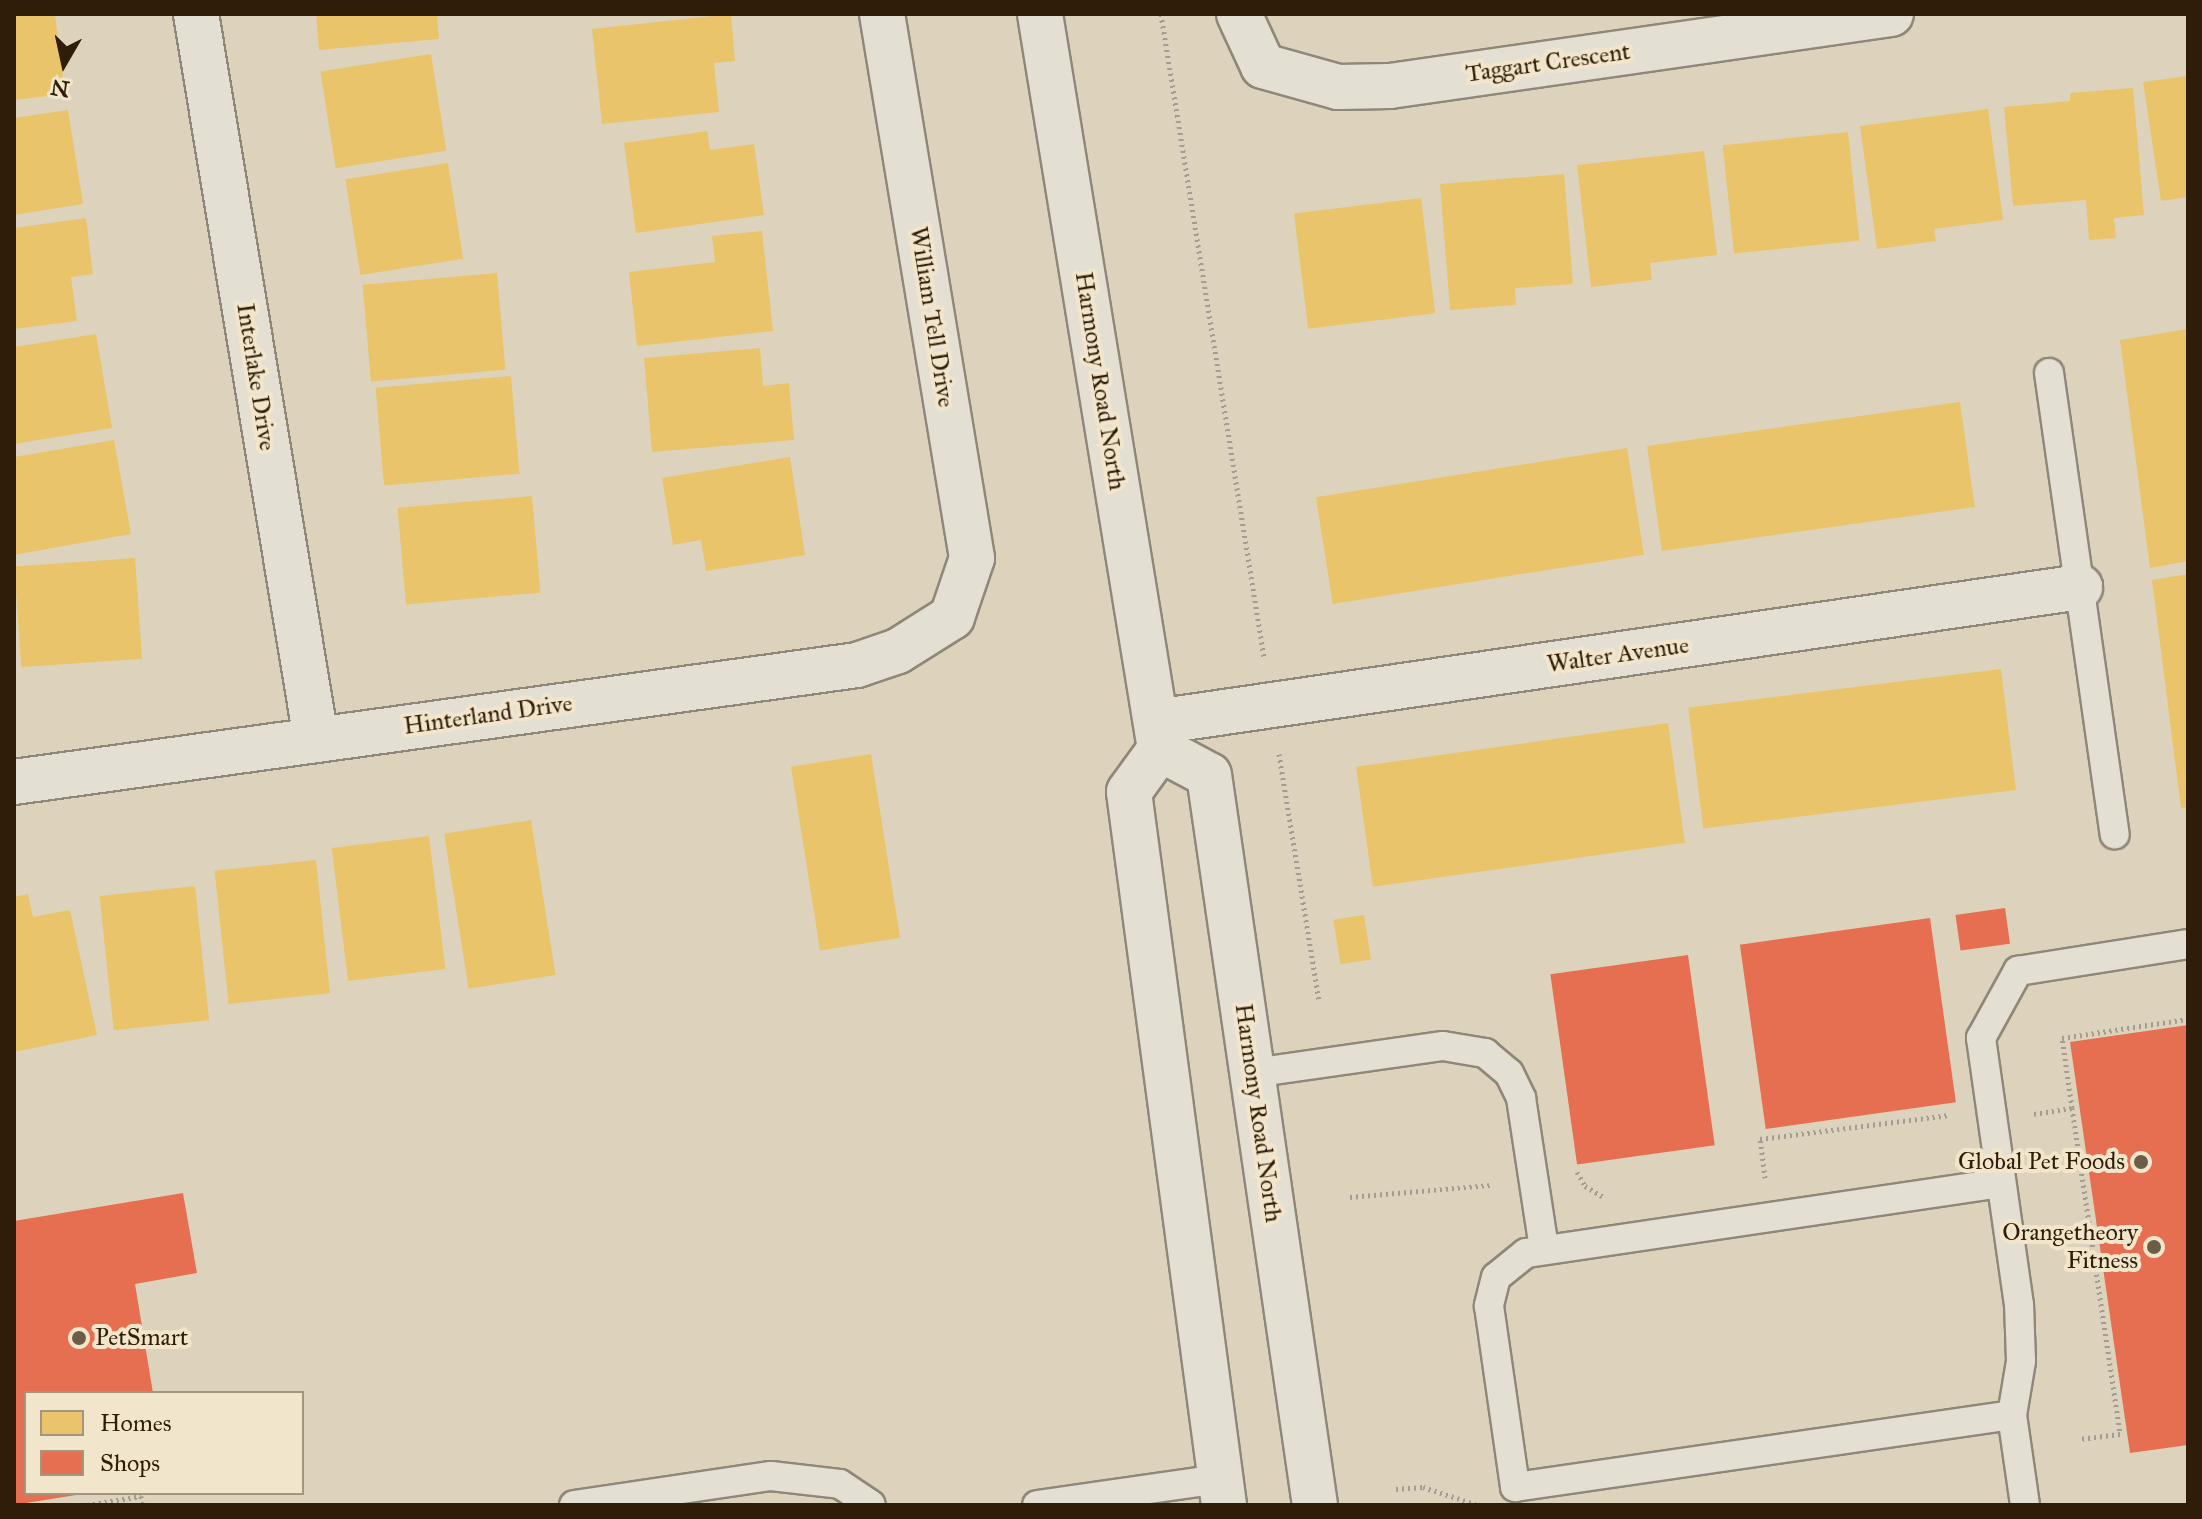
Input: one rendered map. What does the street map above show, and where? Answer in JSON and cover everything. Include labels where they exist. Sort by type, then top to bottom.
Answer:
[{"type":"street","name":"Interlake Drive","points":[[196,14],[316,739]]},
{"type":"street","name":"William Tell Drive","points":[[882,14],[972,558],[952,617]]},
{"type":"street","name":"Harmony Road North","points":[[1040,14],[1158,735],[1209,775],[1315,1505]]},
{"type":"street","name":"Taggart Crescent","points":[[1239,14],[1263,66],[1338,87],[1390,86],[1891,14]]},
{"type":"street","name":"Walter Avenue","points":[[1158,735],[1271,705],[2080,587]]},
{"type":"street","name":"Hinterland Drive","points":[[14,782],[857,665],[898,651],[952,617]]},
{"type":"street","points":[[1158,735],[1129,792],[1222,1492]]},
{"type":"lane","points":[[2049,373],[2115,834]]},
{"type":"lane","points":[[2025,1505],[2012,1415],[2021,1361],[2019,1305],[1981,1038],[2014,976],[2026,968],[2188,944]]},
{"type":"lane","points":[[1253,1073],[1443,1046],[1485,1053],[1509,1073],[1521,1098],[1544,1249]]},
{"type":"lane","points":[[2001,1183],[1544,1249],[1513,1259],[1496,1277],[1489,1299],[1515,1487],[2012,1415]]},
{"type":"lane","points":[[574,1505],[771,1476],[840,1484],[871,1505]]},
{"type":"lane","points":[[1037,1505],[1222,1492]]},
{"type":"path","points":[[1161,14],[1319,1000]]},
{"type":"path","points":[[2081,1439],[2120,1434],[2062,1038],[2188,1019]]},
{"type":"path","points":[[2020,1116],[2072,1108]]},
{"type":"path","points":[[1761,1183],[1765,1175],[1760,1139],[1949,1112],[1950,1126]]},
{"type":"path","points":[[1569,1172],[1577,1171],[1593,1193],[1609,1199]]},
{"type":"path","points":[[1350,1197],[1500,1185]]},
{"type":"path","points":[[2089,1439],[2091,1449]]},
{"type":"path","points":[[1396,1489],[1423,1487],[1475,1504]]},
{"type":"path","points":[[87,1505],[141,1496],[142,1505]]},
{"type":"building: Homes","points":[[14,14],[55,14],[65,94],[14,100]]},
{"type":"building: Homes","points":[[316,14],[437,14],[439,39],[319,50]]},
{"type":"building: Homes","points":[[731,14],[735,61],[714,63],[719,112],[602,124],[592,29]]},
{"type":"building: Homes","points":[[431,54],[446,151],[336,168],[320,72]]},
{"type":"building: Homes","points":[[2188,76],[2188,197],[2161,201],[2143,82]]},
{"type":"building: Homes","points":[[2133,88],[2144,215],[2114,218],[2116,238],[2089,240],[2086,200],[2013,206],[2004,107],[2070,101],[2070,93]]},
{"type":"building: Homes","points":[[1988,109],[2003,220],[1934,229],[1936,241],[1877,249],[1860,126]]},
{"type":"building: Homes","points":[[68,110],[83,204],[14,215],[14,118]]},
{"type":"building: Homes","points":[[707,131],[710,150],[754,144],[764,215],[636,233],[624,143]]},
{"type":"building: Homes","points":[[1848,132],[1859,240],[1734,254],[1723,145]]},
{"type":"building: Homes","points":[[1704,151],[1717,255],[1650,263],[1652,280],[1591,287],[1577,165]]},
{"type":"building: Homes","points":[[448,163],[463,259],[360,275],[345,179]]},
{"type":"building: Homes","points":[[1564,174],[1573,284],[1515,288],[1516,305],[1450,310],[1440,184]]},
{"type":"building: Homes","points":[[1421,198],[1435,313],[1308,329],[1294,214]]},
{"type":"building: Homes","points":[[86,218],[93,274],[71,277],[77,321],[14,329],[14,228]]},
{"type":"building: Homes","points":[[762,231],[773,331],[637,346],[629,272],[715,262],[712,236]]},
{"type":"building: Homes","points":[[497,273],[505,370],[371,381],[363,285]]},
{"type":"building: Homes","points":[[2188,329],[2188,561],[2150,568],[2120,340]]},
{"type":"building: Homes","points":[[96,334],[112,428],[14,444],[14,347]]},
{"type":"building: Homes","points":[[760,348],[763,386],[789,383],[794,440],[652,452],[644,358]]},
{"type":"building: Homes","points":[[511,376],[520,474],[384,485],[376,388]]},
{"type":"building: Homes","points":[[1960,402],[1975,507],[1662,551],[1647,446]]},
{"type":"building: Homes","points":[[114,440],[131,534],[14,555],[14,457]]},
{"type":"building: Homes","points":[[1627,448],[1644,555],[1333,604],[1316,497]]},
{"type":"building: Homes","points":[[790,457],[805,555],[706,571],[701,540],[673,545],[662,478]]},
{"type":"building: Homes","points":[[532,496],[540,593],[406,604],[398,508]]},
{"type":"building: Homes","points":[[135,558],[142,659],[21,667],[14,566]]},
{"type":"building: Homes","points":[[2188,574],[2188,807],[2181,808],[2152,580]]},
{"type":"building: Homes","points":[[2001,669],[2016,790],[1703,828],[1688,707]]},
{"type":"building: Homes","points":[[1668,723],[1685,843],[1373,887],[1356,767]]},
{"type":"building: Homes","points":[[871,754],[900,938],[820,950],[791,767]]},
{"type":"building: Homes","points":[[531,820],[556,975],[469,989],[444,834]]},
{"type":"building: Homes","points":[[429,836],[445,969],[348,981],[332,848]]},
{"type":"building: Homes","points":[[316,860],[330,993],[229,1004],[215,871]]},
{"type":"building: Homes","points":[[195,886],[209,1020],[114,1030],[100,896]]},
{"type":"building: Homes","points":[[28,894],[33,917],[70,910],[97,1035],[14,1052],[14,897]]},
{"type":"building: Homes","points":[[1364,915],[1371,959],[1340,964],[1333,920]]},
{"type":"building: Shops","points":[[2005,908],[2010,944],[1960,951],[1955,915]]},
{"type":"building: Shops","points":[[1930,918],[1956,1102],[1766,1129],[1740,945]]},
{"type":"building: Shops","points":[[1688,955],[1715,1145],[1577,1164],[1550,974]]},
{"type":"building: Shops","points":[[2188,1025],[2188,1445],[2130,1453],[2070,1042]]},
{"type":"building: Shops","name":"PetSmart","points":[[183,1193],[197,1273],[135,1284],[153,1391],[24,1391],[24,1495],[76,1495],[14,1505],[14,1221]]},
{"type":"place","name":"Global Pet Foods","points":[[2141,1162]]},
{"type":"place","name":"Orangetheory Fitness","points":[[2154,1247]]},
{"type":"place","name":"PetSmart","points":[[79,1338]]}]
